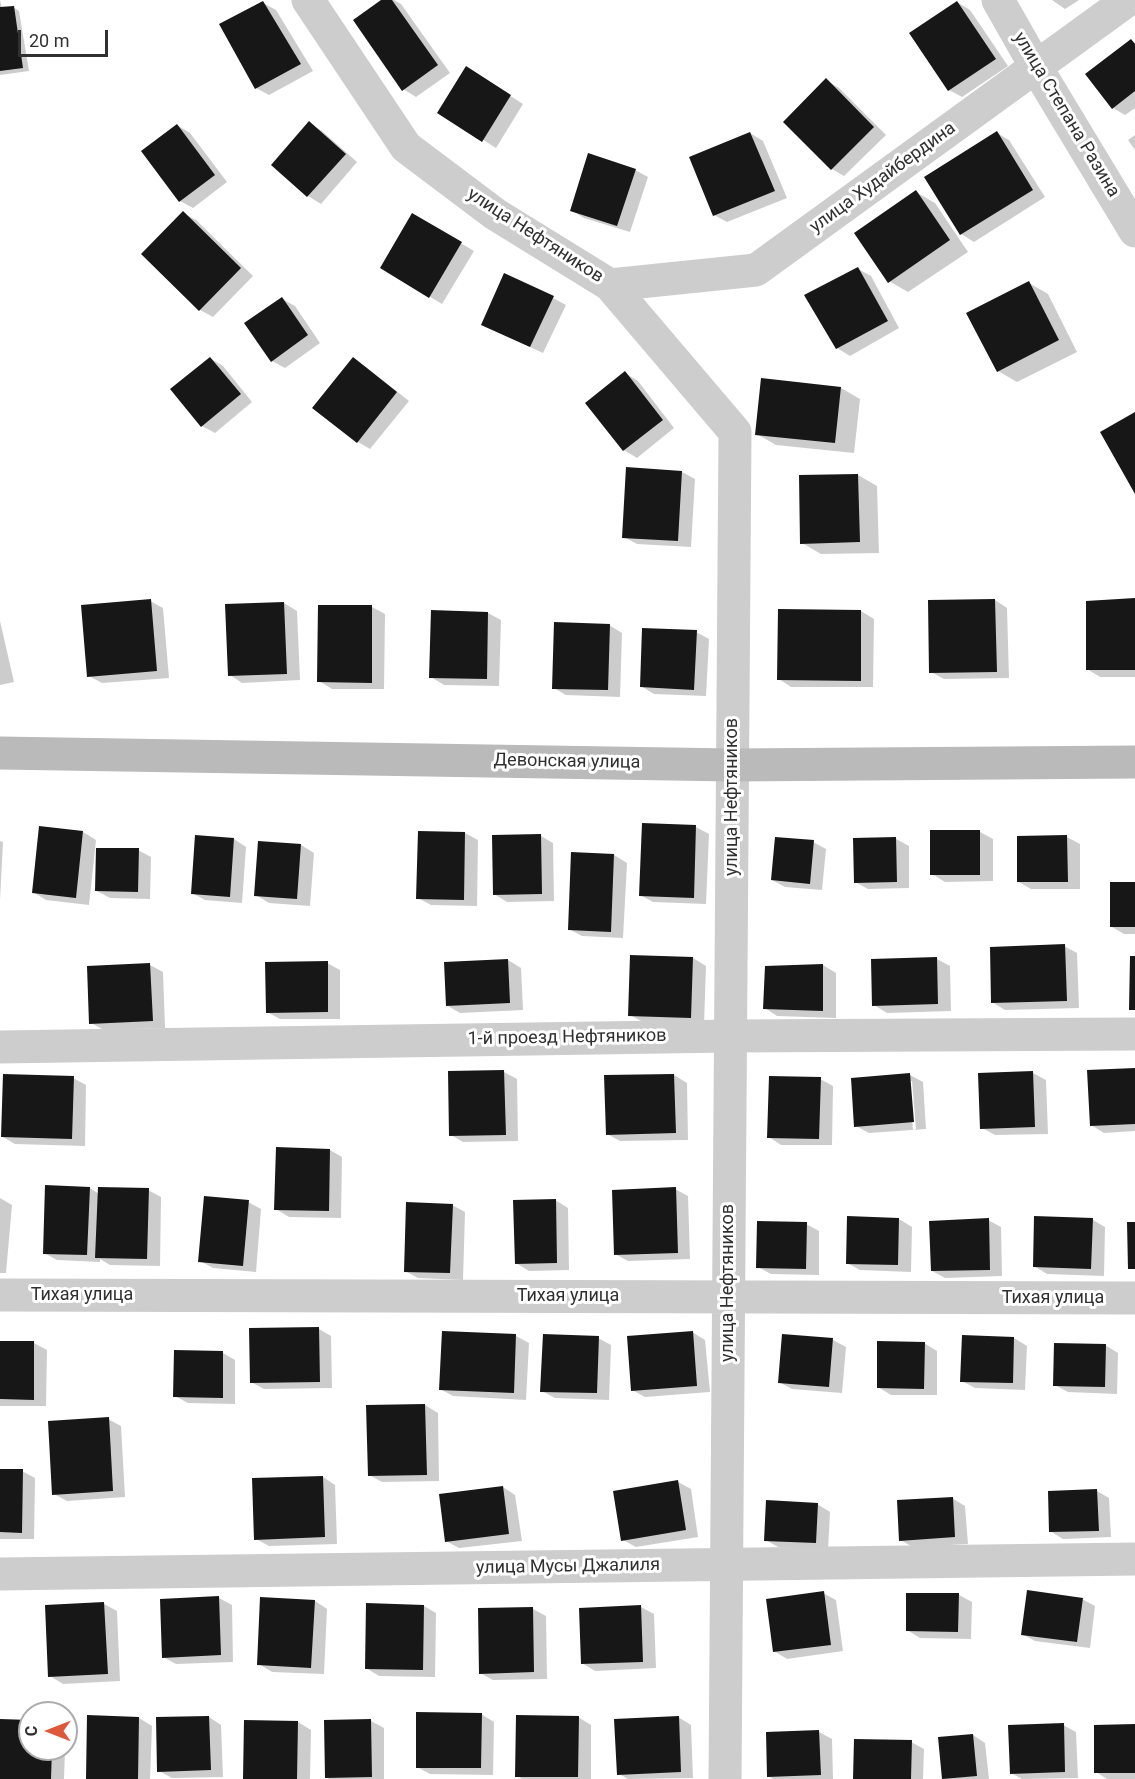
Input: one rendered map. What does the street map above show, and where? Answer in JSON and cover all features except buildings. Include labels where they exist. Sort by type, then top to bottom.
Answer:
[{"type":"main road","name":"Девонская улица","points":[[0,753],[732,765],[1135,762]]},
{"type":"street","name":"улица Нефтяников","points":[[308,0],[406,147],[495,214],[610,285],[735,432],[724,1779]]},
{"type":"street","name":"улица Степана Разина","points":[[998,0],[1135,231]]},
{"type":"street","name":"улица Худайбердина","points":[[610,285],[756,270],[1128,0]]},
{"type":"street","name":"1-й проезд Нефтяников","points":[[0,1047],[730,1036],[1135,1034]]},
{"type":"street","name":"Тихая улица","points":[[0,1295],[1135,1298]]},
{"type":"street","name":"улица Мусы Джалиля","points":[[0,1574],[1135,1560]]}]
